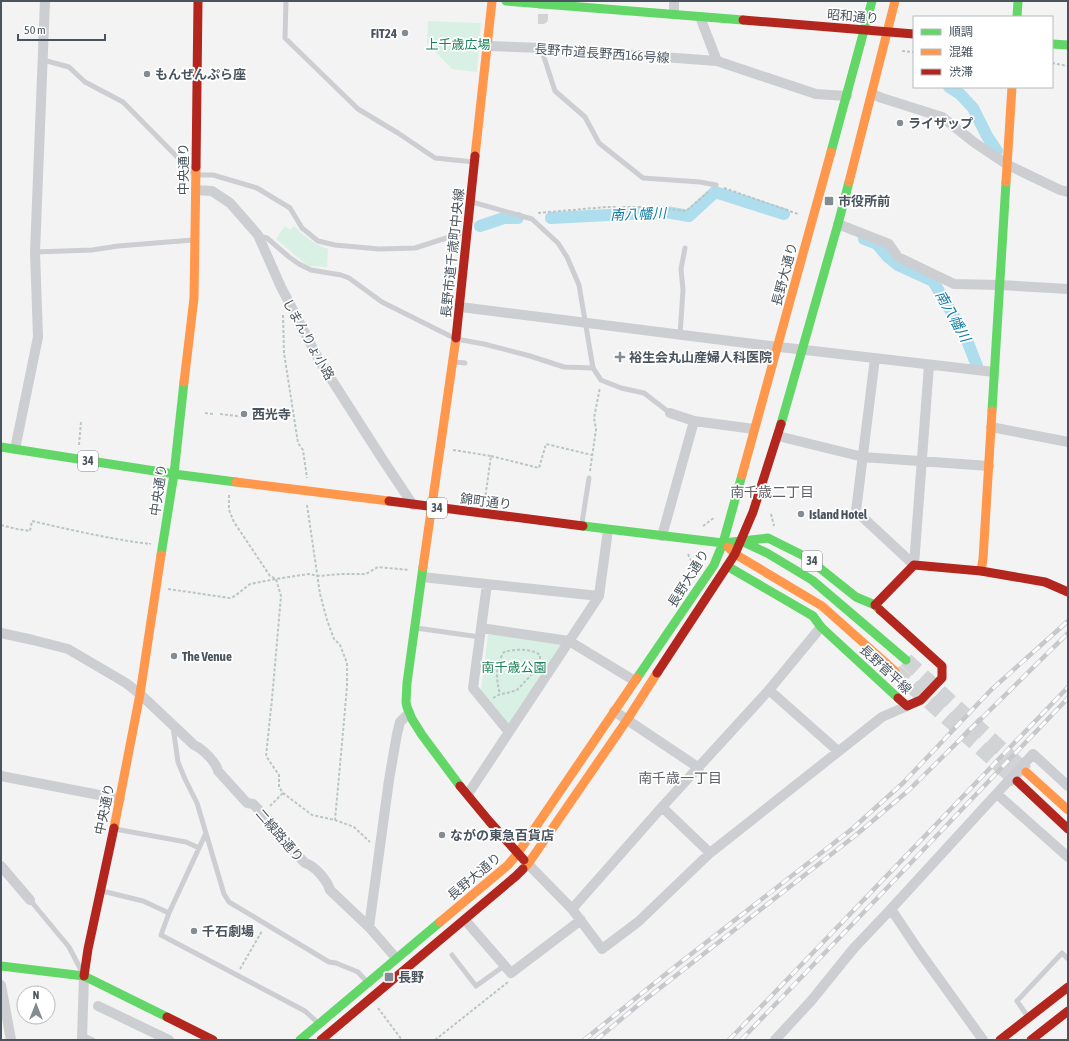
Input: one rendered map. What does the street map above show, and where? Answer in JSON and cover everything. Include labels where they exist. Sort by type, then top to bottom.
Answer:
[{"type":"main road","name":"中央通り","points":[[84,976],[88,948],[114,829],[140,694],[174,474],[194,298],[198,1]]},
{"type":"main road","name":"長野市道千歳町中央線","points":[[409,713],[406,705],[407,682],[460,307],[492,1]]},
{"type":"main road","name":"昭和通り","points":[[506,1],[913,34]]},
{"type":"main road","name":"長野大通り","points":[[300,1040],[508,865],[518,853],[714,565],[724,544],[754,430],[858,58],[872,1]]},
{"type":"main road","name":"長野大通り","points":[[321,1040],[516,876],[528,864],[627,720],[735,554],[753,512],[778,436],[838,224],[895,1]]},
{"type":"main road","points":[[1017,16],[1018,1]]},
{"type":"main road","points":[[1053,44],[1068,45]]},
{"type":"main road","points":[[981,571],[984,559],[1012,88]]},
{"type":"main road","name":"34","points":[[1,447],[174,474]]},
{"type":"main road","name":"錦町通り","points":[[174,474],[700,541]]},
{"type":"main road","name":"長野菅平線","points":[[700,541],[724,544],[768,538],[806,557],[856,597],[875,605],[942,666],[942,678],[921,700],[907,706],[821,627],[812,616],[728,566]]},
{"type":"main road","points":[[741,541],[761,550],[812,580],[906,660]]},
{"type":"main road","points":[[724,544],[735,554],[822,606],[895,671]]},
{"type":"main road","points":[[875,605],[914,565],[981,571],[1045,582],[1068,592]]},
{"type":"main road","points":[[409,713],[412,721],[441,761],[493,825],[528,864]]},
{"type":"main road","points":[[1026,772],[1068,810]]},
{"type":"main road","points":[[1017,781],[1068,830]]},
{"type":"main road","points":[[1,966],[84,976],[213,1040]]},
{"type":"main road","points":[[1000,1040],[1068,987]]},
{"type":"main road","points":[[1032,1040],[1068,1011]]},
{"type":"street","points":[[15,449],[38,337],[35,252],[45,1]]},
{"type":"street","points":[[674,1],[674,14]]},
{"type":"street","points":[[700,16],[717,61]]},
{"type":"street","name":"長野市道長野西166号線","points":[[488,46],[541,48],[717,61],[816,94],[847,96]]},
{"type":"street","points":[[872,94],[942,117],[975,143],[1008,165],[1060,190],[1068,192]]},
{"type":"street","name":"しまんりょ小路","points":[[196,190],[212,191],[230,204],[258,235],[286,297],[319,360],[413,505]]},
{"type":"street","points":[[838,224],[890,244],[898,257],[954,284],[1068,289]]},
{"type":"street","points":[[460,307],[802,350],[994,372]]},
{"type":"street","points":[[875,358],[856,511],[914,565]]},
{"type":"street","points":[[914,565],[929,365]]},
{"type":"street","points":[[670,413],[694,421],[754,430]]},
{"type":"street","points":[[662,536],[694,421]]},
{"type":"street","points":[[991,427],[1068,442]]},
{"type":"street","points":[[778,436],[863,457],[989,466]]},
{"type":"street","points":[[468,794],[599,596],[608,530]]},
{"type":"street","points":[[422,574],[487,584],[599,596]]},
{"type":"street","points":[[487,584],[473,688],[509,732]]},
{"type":"street","points":[[572,909],[662,807],[769,690],[821,627]]},
{"type":"street","points":[[481,632],[569,641],[635,682]]},
{"type":"street","name":"二線路通り","points":[[2,636],[33,640],[68,649],[126,683],[140,694],[217,765],[218,771],[247,803],[253,804],[263,814],[272,824],[273,830],[305,863],[311,865],[328,884],[330,890],[369,927],[396,958]]},
{"type":"street","points":[[769,690],[838,751]]},
{"type":"street","points":[[528,864],[572,909],[602,950],[638,922],[710,853],[882,716],[907,706]]},
{"type":"street","points":[[614,711],[699,768]]},
{"type":"street","points":[[369,927],[379,851],[400,722],[409,713]]},
{"type":"street","points":[[775,1040],[811,1001],[854,948],[1033,754],[1068,786]]},
{"type":"street","points":[[1,776],[120,799]]},
{"type":"street","points":[[997,794],[1068,857]]},
{"type":"street","points":[[662,807],[710,853]]},
{"type":"street","points":[[1,866],[30,900]]},
{"type":"street","points":[[891,909],[919,951],[983,1040]]},
{"type":"street","points":[[464,920],[507,970],[581,920]]},
{"type":"street","points":[[82,1037],[84,976]]},
{"type":"street","points":[[1,985],[11,1040]]},
{"type":"street","points":[[98,1006],[169,1040]]},
{"type":"lane","points":[[286,1],[285,38],[358,109],[398,133],[435,158],[475,162]]},
{"type":"lane","points":[[541,48],[555,91],[585,117],[599,143],[643,178],[700,182],[716,185]]},
{"type":"lane","points":[[43,60],[69,67],[85,82],[123,102],[195,175],[213,175],[257,188],[290,208],[302,228],[318,241],[335,245],[379,249],[415,248],[468,231]]},
{"type":"lane","points":[[471,202],[532,219],[558,243],[567,257],[580,284],[594,368],[601,380],[621,388],[644,393],[670,413]]},
{"type":"lane","points":[[258,235],[267,238],[299,264],[311,270],[341,274],[349,278],[382,302],[456,339],[484,344],[530,356],[564,368],[594,368]]},
{"type":"lane","points":[[35,252],[92,250],[118,246],[195,240]]},
{"type":"lane","points":[[680,335],[683,290],[681,269],[686,248]]},
{"type":"lane","points":[[453,362],[465,363]]},
{"type":"lane","points":[[581,526],[589,478]]},
{"type":"lane","points":[[415,628],[481,632]]},
{"type":"lane","points":[[173,724],[178,762],[184,779],[197,803],[224,894],[229,902],[329,962],[336,963],[358,972],[367,983]]},
{"type":"lane","points":[[114,829],[186,842],[199,848]]},
{"type":"lane","points":[[206,833],[169,913],[161,935],[305,1011],[319,1024]]},
{"type":"lane","points":[[100,891],[143,901],[169,913]]},
{"type":"lane","points":[[30,900],[69,947],[84,976]]},
{"type":"lane","points":[[1028,1018],[1017,1001],[1062,953],[1068,959]]},
{"type":"lane","points":[[452,955],[476,986],[507,970]]},
{"type":"lane","points":[[82,1037],[93,1040]]},
{"type":"path","points":[[902,51],[913,52]]},
{"type":"path","points":[[1053,63],[1068,66]]},
{"type":"path","points":[[537,213],[606,207],[650,207],[686,211],[716,185],[798,214]]},
{"type":"path","points":[[286,297],[283,304],[284,353],[298,443],[303,450],[307,480]]},
{"type":"path","points":[[589,478],[596,430],[594,418],[601,380]]},
{"type":"path","points":[[205,413],[213,414]]},
{"type":"path","points":[[220,414],[244,417]]},
{"type":"path","points":[[79,448],[81,422]]},
{"type":"path","points":[[440,448],[491,456],[540,468],[546,444],[592,455]]},
{"type":"path","points":[[483,514],[491,456]]},
{"type":"path","points":[[230,493],[229,510],[234,522],[270,576],[276,579],[281,596],[266,756],[279,775],[278,787],[283,793],[312,816],[335,820],[354,827],[379,851]]},
{"type":"path","points":[[307,503],[320,594],[330,631],[340,646],[347,663],[347,686],[335,820]]},
{"type":"path","points":[[771,514],[775,529]]},
{"type":"path","points":[[700,529],[715,517]]},
{"type":"path","points":[[1,525],[30,531],[32,521],[92,534],[150,544]]},
{"type":"path","points":[[688,554],[695,569]]},
{"type":"path","points":[[167,589],[230,598],[235,596],[250,584],[309,574],[318,576],[366,574],[378,567],[422,574]]},
{"type":"path","points":[[485,702],[500,694],[517,690],[536,670],[540,662],[540,654],[526,650],[511,650],[504,652],[497,669],[496,679],[500,694]]},
{"type":"path","points":[[263,814],[283,793]]},
{"type":"path","points":[[237,975],[265,924]]},
{"type":"path","points":[[435,1040],[508,982],[507,970]]},
{"type":"path","points":[[377,1007],[402,1040]]},
{"type":"green space","name":"上千歳広場","points":[[428,21],[481,23],[477,72],[452,69],[427,43]]},
{"type":"green space","points":[[285,226],[290,230],[294,226],[310,240],[328,249],[327,267],[308,266],[276,239]]},
{"type":"green space","name":"南千歳公園","points":[[494,633],[559,643],[562,647],[511,723],[507,724],[481,689],[488,635]]},
{"type":"waterway","points":[[951,88],[960,94],[973,108],[987,136],[997,151]]},
{"type":"waterway","name":"南八幡川","points":[[551,218],[666,212],[689,216],[715,192],[784,214]]},
{"type":"waterway","points":[[480,226],[504,218],[518,218]]},
{"type":"waterway","name":"南八幡川","points":[[864,239],[877,244],[887,256],[898,265],[933,281],[965,335],[977,366]]},
{"type":"tunnel","points":[[538,19],[543,19],[543,1]]},
{"type":"tunnel","points":[[906,660],[1026,772]]},
{"type":"tunnel","points":[[895,671],[1017,781]]},
{"type":"railway","points":[[584,1040],[672,969],[852,829],[903,783],[991,690],[1068,621]]},
{"type":"railway","points":[[596,1040],[642,1002],[856,835],[909,790],[1068,633]]},
{"type":"railway","points":[[729,1040],[1068,687]]},
{"type":"railway","points":[[741,1040],[1068,698]]},
{"type":"traffic: fast","points":[[506,1],[743,20]]},
{"type":"traffic: fast","points":[[831,152],[872,1]]},
{"type":"traffic: fast","points":[[1017,16],[1018,1]]},
{"type":"traffic: fast","points":[[1053,44],[1068,45]]},
{"type":"traffic: fast","points":[[781,424],[849,182]]},
{"type":"traffic: fast","points":[[992,411],[1006,182]]},
{"type":"traffic: fast","points":[[161,555],[174,474],[184,382]]},
{"type":"traffic: fast","points":[[1,447],[174,474],[236,482]]},
{"type":"traffic: fast","points":[[637,678],[714,565],[723,543],[742,475]]},
{"type":"traffic: fast","points":[[583,526],[723,543],[768,538],[806,557],[856,597],[875,605],[880,610]]},
{"type":"traffic: fast","points":[[741,541],[767,553],[812,580],[906,660]]},
{"type":"traffic: fast","points":[[727,566],[813,616],[821,627],[898,698]]},
{"type":"traffic: fast","points":[[423,567],[407,683],[406,702],[412,719],[422,735],[460,786]]},
{"type":"traffic: fast","points":[[300,1040],[440,922]]},
{"type":"traffic: fast","points":[[1,966],[84,976],[167,1017]]},
{"type":"traffic: slow","points":[[475,156],[492,1]]},
{"type":"traffic: slow","points":[[849,182],[895,1]]},
{"type":"traffic: slow","points":[[1006,182],[1012,88]]},
{"type":"traffic: slow","points":[[742,475],[831,152]]},
{"type":"traffic: slow","points":[[184,382],[194,298],[196,167]]},
{"type":"traffic: slow","points":[[423,567],[456,338]]},
{"type":"traffic: slow","points":[[981,571],[992,411]]},
{"type":"traffic: slow","points":[[236,482],[389,501]]},
{"type":"traffic: slow","points":[[728,547],[735,554],[822,606],[895,671]]},
{"type":"traffic: slow","points":[[114,828],[140,694],[161,555]]},
{"type":"traffic: slow","points":[[523,869],[528,864],[627,720],[657,673]]},
{"type":"traffic: slow","points":[[440,922],[508,865],[518,853],[637,678]]},
{"type":"traffic: slow","points":[[1026,772],[1068,810]]},
{"type":"traffic: jam","points":[[196,167],[198,1]]},
{"type":"traffic: jam","points":[[743,20],[913,34]]},
{"type":"traffic: jam","points":[[456,338],[475,156]]},
{"type":"traffic: jam","points":[[657,673],[735,554],[753,512],[781,424]]},
{"type":"traffic: jam","points":[[389,501],[583,526]]},
{"type":"traffic: jam","points":[[875,605],[914,565],[981,571],[1045,582],[1068,592]]},
{"type":"traffic: jam","points":[[880,610],[942,666],[942,678],[921,700],[907,706],[898,698]]},
{"type":"traffic: jam","points":[[1017,781],[1068,829]]},
{"type":"traffic: jam","points":[[460,786],[524,860]]},
{"type":"traffic: jam","points":[[84,976],[88,949],[114,828]]},
{"type":"traffic: jam","points":[[321,1040],[523,869]]},
{"type":"traffic: jam","points":[[1000,1040],[1068,987]]},
{"type":"traffic: jam","points":[[1031,1040],[1068,1011]]},
{"type":"traffic: jam","points":[[167,1017],[213,1040]]},
{"type":"place","name":"FiT24","points":[[405,33]]},
{"type":"place","name":"もんぜんぷら座","points":[[147,74]]},
{"type":"place","name":"ライザップ","points":[[900,123]]},
{"type":"place","name":"市役所前","points":[[829,201]]},
{"type":"place","name":"裕生会丸山産婦人科医院","points":[[620,357]]},
{"type":"place","name":"西光寺","points":[[244,414]]},
{"type":"place","name":"Island Hotel","points":[[801,514]]},
{"type":"place","name":"The Venue","points":[[174,656]]},
{"type":"place","name":"ながの東急百貨店","points":[[442,835]]},
{"type":"place","name":"千石劇場","points":[[194,931]]},
{"type":"place","name":"長野","points":[[389,977]]},
{"type":"district","name":"南千歳二丁目","points":[[772,492]]},
{"type":"district","name":"南千歳一丁目","points":[[680,778]]}]
